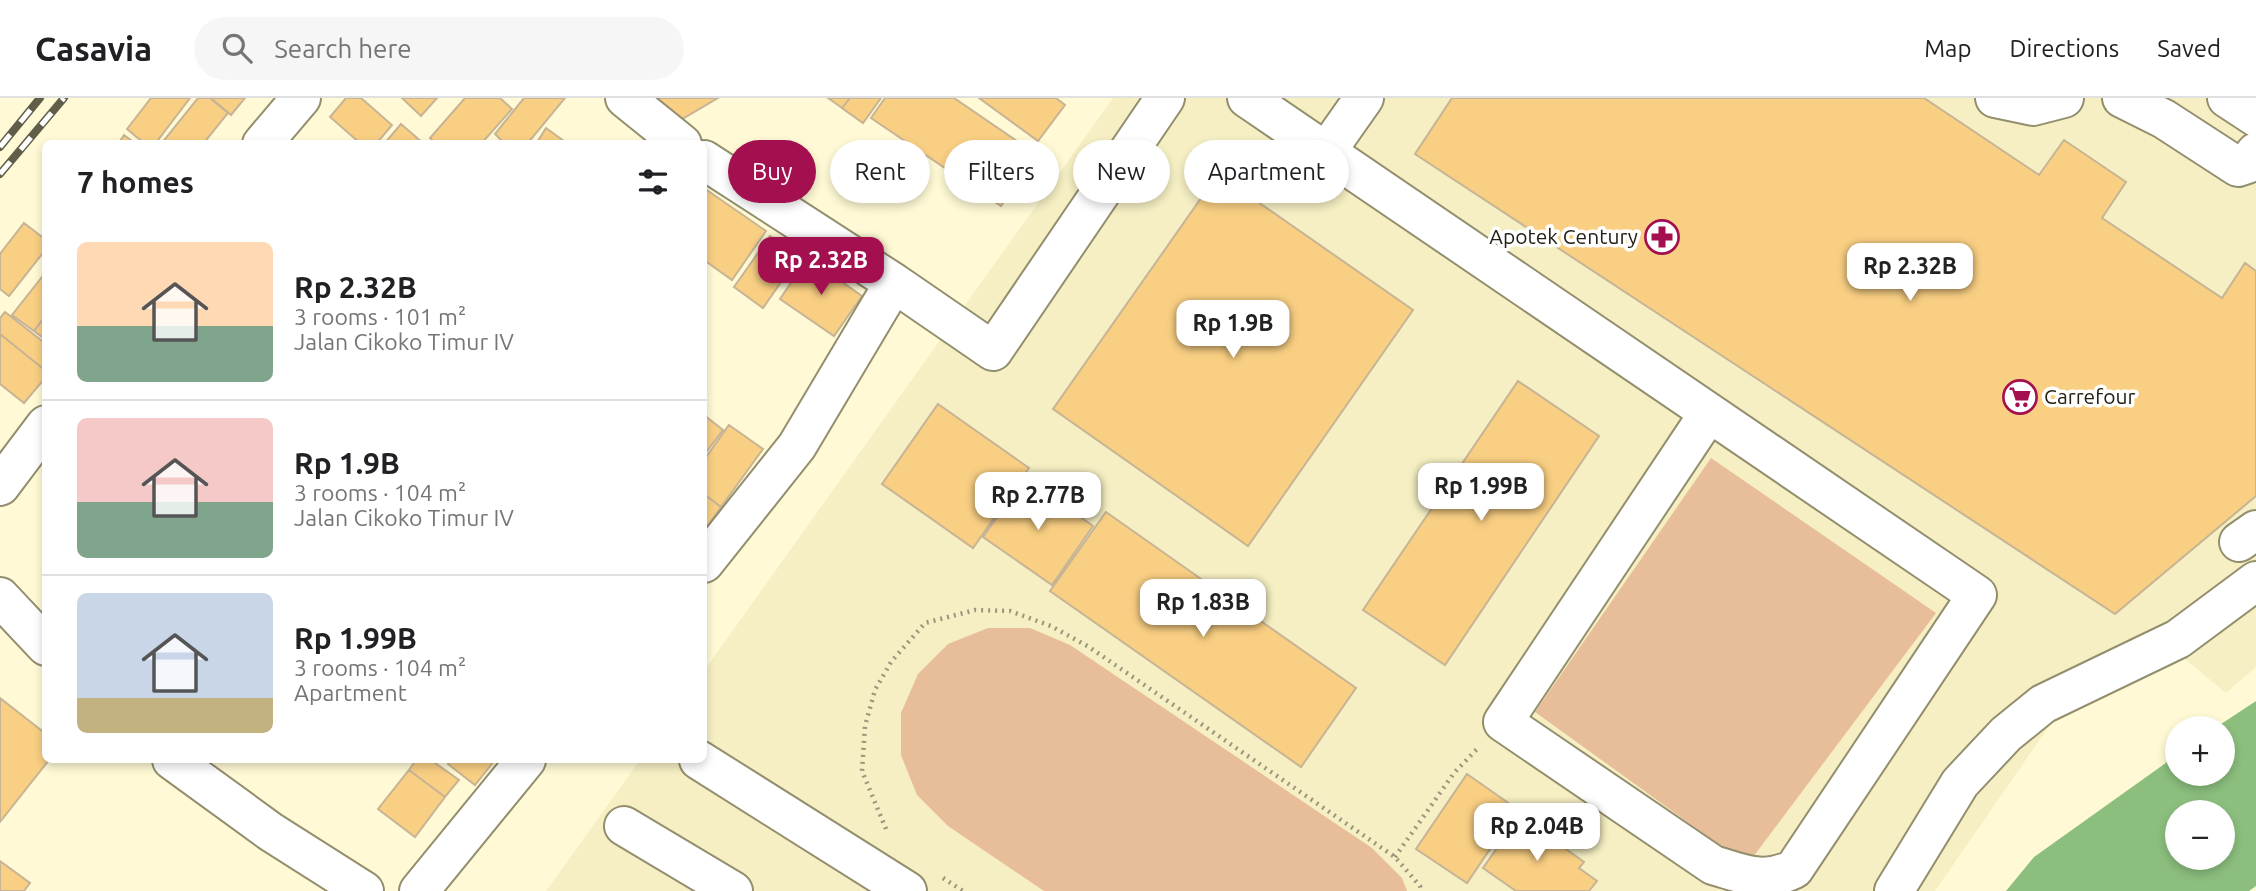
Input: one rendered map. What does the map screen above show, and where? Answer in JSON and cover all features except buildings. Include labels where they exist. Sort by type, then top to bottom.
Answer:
[{"type":"street","points":[[265,140],[301,98]]},
{"type":"street","points":[[625,98],[677,140]]},
{"type":"street","points":[[707,161],[993,351],[1165,98]]},
{"type":"street","points":[[1247,98],[1308,140]]},
{"type":"street","points":[[1334,140],[1364,98]]},
{"type":"street","points":[[1995,98],[2033,106],[2064,98]]},
{"type":"street","points":[[2122,98],[2170,109],[2238,167],[2247,164],[2256,152]]},
{"type":"street","points":[[2227,98],[2256,117]]},
{"type":"street","points":[[1349,168],[1977,595],[1794,869],[1777,877],[1751,876],[1713,865],[1503,722],[1709,413]]},
{"type":"street","points":[[707,559],[797,446],[894,283]]},
{"type":"street","points":[[0,486],[42,430]]},
{"type":"street","points":[[1894,891],[1960,783],[2006,734],[2043,704],[2178,639],[2256,582]]},
{"type":"street","points":[[0,597],[42,642]]},
{"type":"street","points":[[176,763],[271,832],[364,891]]},
{"type":"street","points":[[419,891],[524,763]]},
{"type":"street","points":[[704,763],[920,881]]},
{"type":"street","points":[[624,826],[733,891]]},
{"type":"path","points":[[891,834],[884,826],[862,771],[865,726],[874,690],[891,662],[925,623],[975,610],[1010,611],[1051,626],[1088,647],[1395,857],[1421,891]]},
{"type":"path","points":[[1395,857],[1454,773],[1503,722]]},
{"type":"path","points":[[920,881],[963,891]]},
{"type":"shaded area","points":[[1113,98],[2256,98],[2256,667],[2226,693],[2181,656],[2052,722],[1935,891],[546,891],[638,763],[707,763],[707,667],[1038,203],[1059,203],[1059,174],[1073,154],[1073,203],[1170,203],[1170,140],[1083,140]]},
{"type":"shaded area","points":[[1711,458],[1936,613],[1747,865],[1535,712]]},
{"type":"shaded area","points":[[988,628],[1030,628],[1070,645],[1372,848],[1402,878],[1407,891],[1044,891],[948,826],[917,795],[901,755],[901,713],[918,674],[948,644]]},
{"type":"shaded area","points":[[2256,701],[2256,886],[2249,891],[2006,891],[2034,857],[2165,764],[2165,786],[2235,786],[2233,716]]},
{"type":"railway","points":[[0,147],[40,98]]},
{"type":"railway","points":[[0,174],[64,98]]},
{"type":"place","name":"Apotek Century","points":[[1662,237]]},
{"type":"place","name":"Carrefour","points":[[2020,397]]}]
